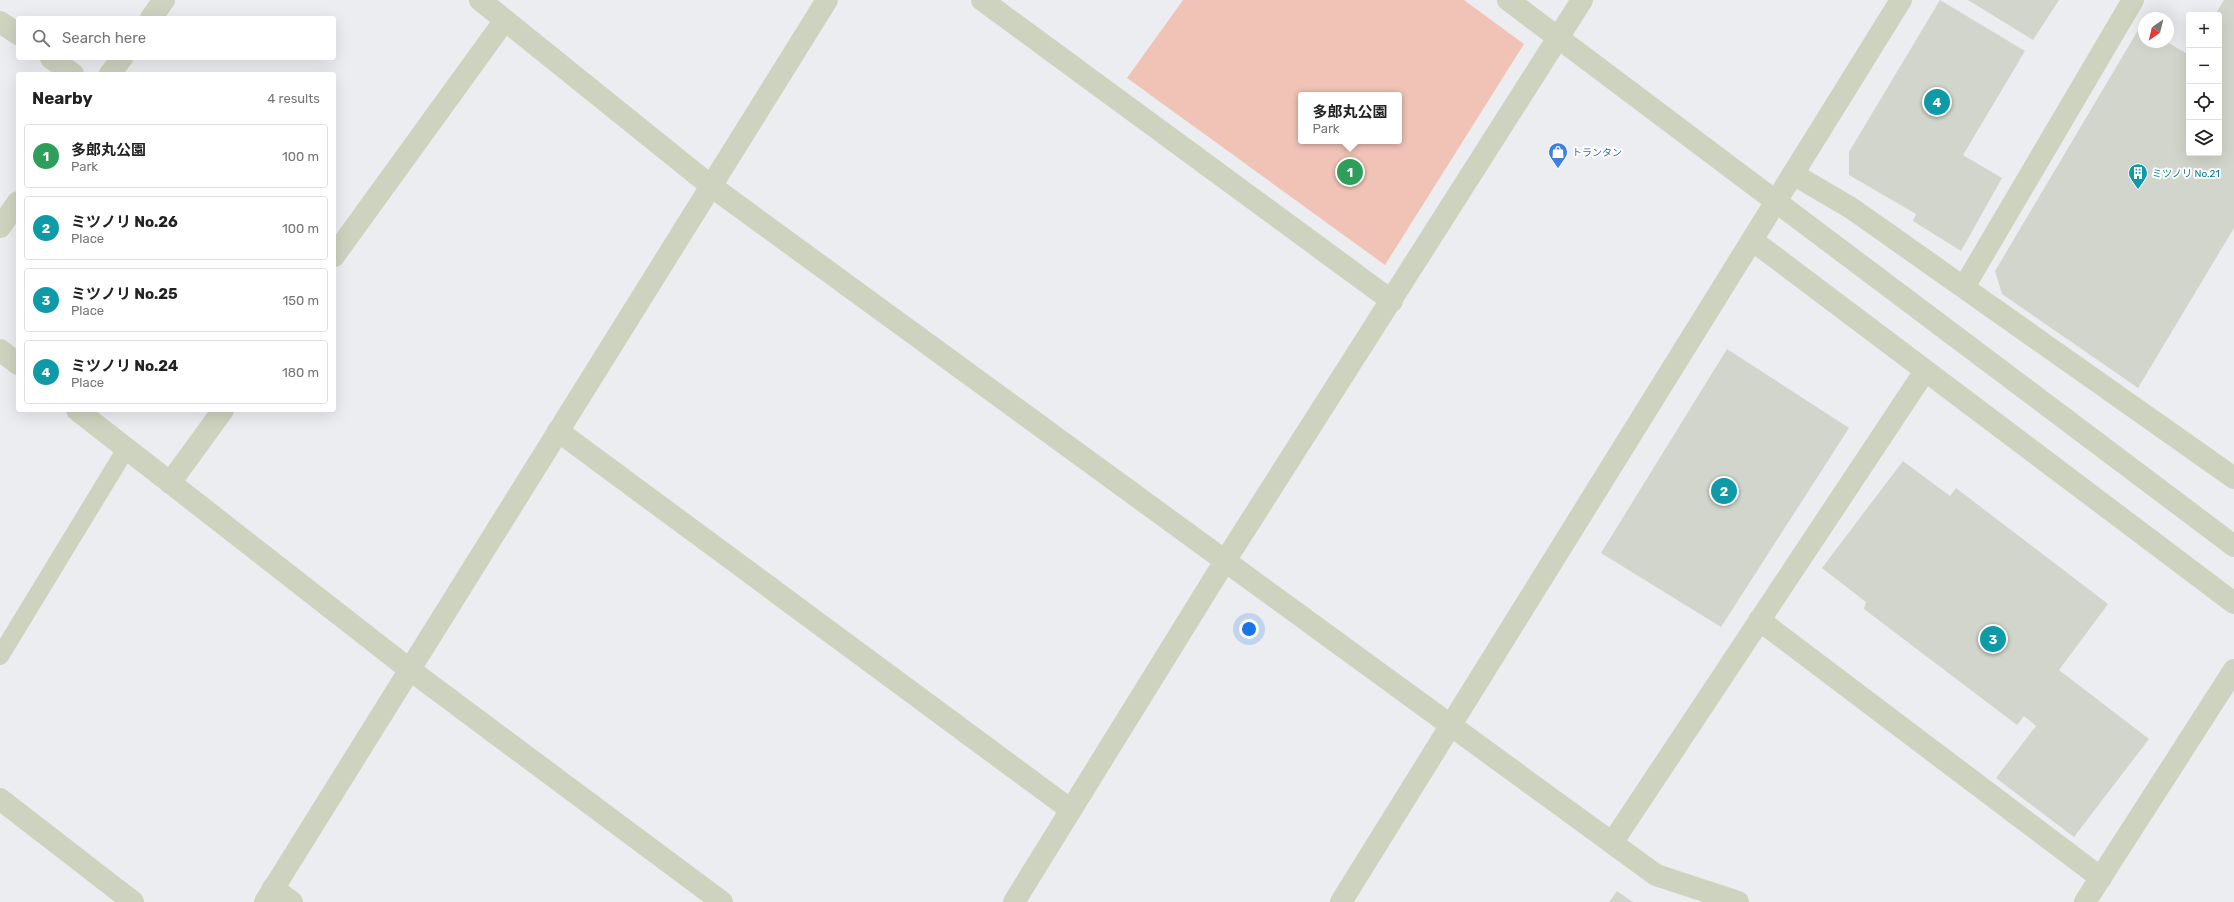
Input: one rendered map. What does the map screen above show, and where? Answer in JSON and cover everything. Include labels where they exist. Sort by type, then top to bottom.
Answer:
[{"type":"street","points":[[152,16],[164,0]]},
{"type":"street","points":[[480,0],[711,186],[1656,875],[1738,902]]},
{"type":"street","points":[[292,902],[269,895],[827,0]]},
{"type":"street","points":[[982,0],[1392,301]]},
{"type":"street","points":[[1508,0],[2044,401],[2234,546]]},
{"type":"street","points":[[1014,902],[1225,561],[1392,301],[1582,0]]},
{"type":"street","points":[[1341,902],[1901,0]]},
{"type":"street","points":[[1964,287],[2133,0]]},
{"type":"street","points":[[336,253],[505,20]]},
{"type":"street","points":[[0,22],[16,33]]},
{"type":"street","points":[[54,60],[70,72]]},
{"type":"street","points":[[112,72],[120,60]]},
{"type":"street","points":[[1793,174],[1851,208],[2234,478]]},
{"type":"street","points":[[0,227],[16,205]]},
{"type":"street","points":[[1752,240],[2234,604]]},
{"type":"street","points":[[0,350],[16,362]]},
{"type":"street","points":[[1612,842],[1925,370]]},
{"type":"street","points":[[80,412],[409,669],[722,902]]},
{"type":"street","points":[[170,483],[222,412]]},
{"type":"street","points":[[558,431],[1071,810]]},
{"type":"street","points":[[1760,620],[2101,878]]},
{"type":"street","points":[[2085,902],[2234,670]]},
{"type":"street","points":[[0,799],[133,902]]},
{"type":"lane","points":[[0,656],[126,449]]},
{"type":"shaded area","points":[[1183,0],[1464,0],[1524,44],[1385,265],[1127,78]]},
{"type":"building","points":[[1940,0],[2025,51],[1963,155],[2002,178],[1961,251],[1913,221],[1916,214],[1849,175],[1849,152]]},
{"type":"building","points":[[1968,0],[2059,0],[2033,40]]},
{"type":"building","name":"ミツノリ No.21","points":[[2224,0],[2234,0],[2234,228],[2138,388],[2002,294],[1995,271],[2138,30],[2138,48],[2174,48],[2174,46],[2186,53],[2186,156],[2222,156],[2222,12],[2217,12]]},
{"type":"building","points":[[1727,349],[1849,428],[1721,627],[1601,553]]},
{"type":"building","points":[[1903,461],[1950,496],[1956,488],[2108,604],[2059,670],[2149,739],[2074,837],[1996,778],[2036,726],[2024,716],[2017,725],[1864,609],[1866,602],[1822,568]]},
{"type":"building","points":[[1617,891],[1633,902],[1609,902]]},
{"type":"place","name":"ミツノリ No.24","points":[[1937,102]]},
{"type":"place","name":"トランタン","points":[[1558,169]]},
{"type":"place","name":"多郎丸公園","points":[[1350,172]]},
{"type":"place","name":"ミツノリ No.21","points":[[2138,190]]},
{"type":"place","name":"ミツノリ No.26","points":[[1724,491]]},
{"type":"place","name":"ミツノリ No.25","points":[[1993,639]]}]
